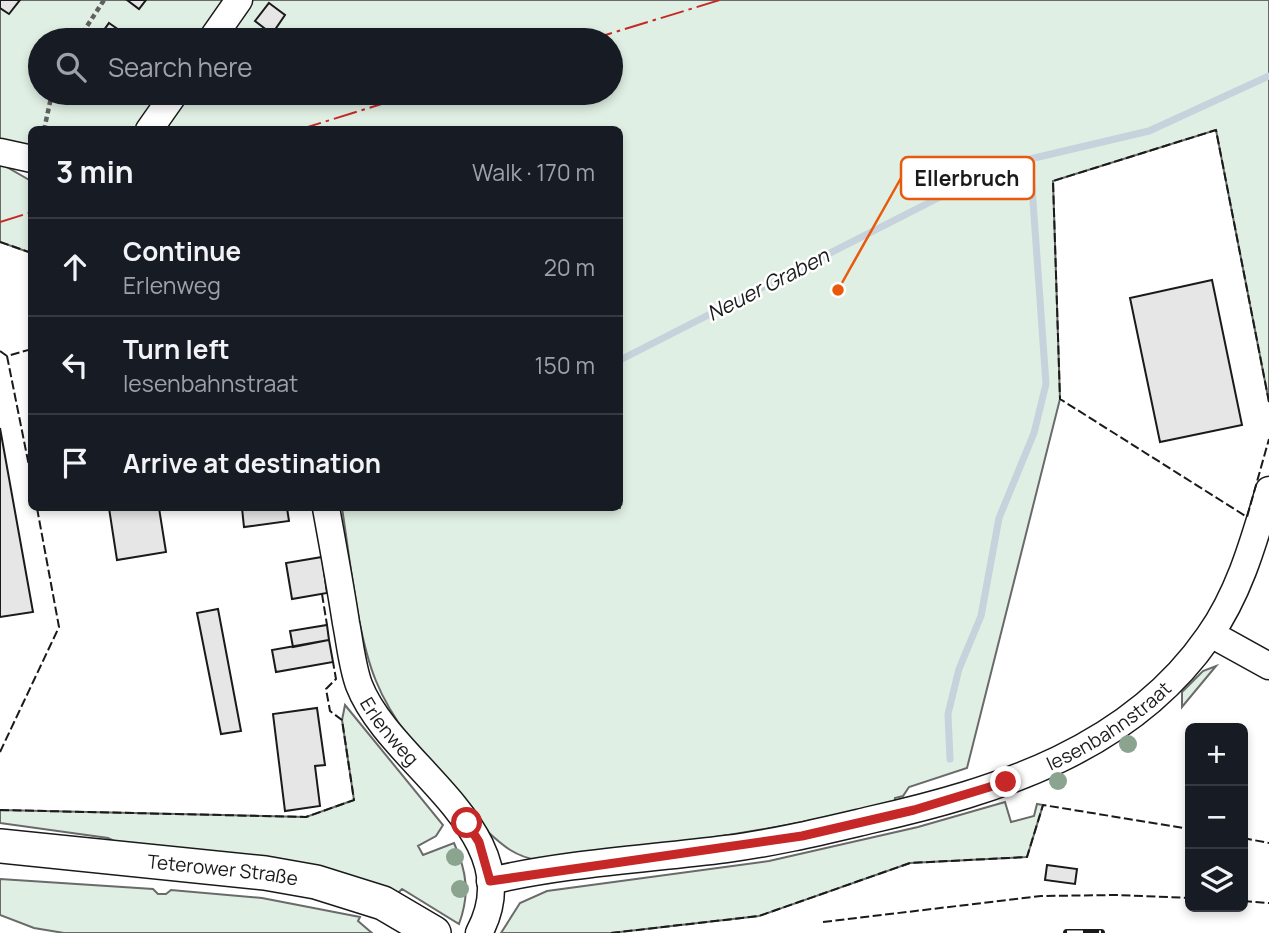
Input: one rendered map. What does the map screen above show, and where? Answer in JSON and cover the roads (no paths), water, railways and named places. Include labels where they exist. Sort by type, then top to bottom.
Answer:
[{"type":"main road","name":"Teterower Straße","points":[[0,846],[265,873],[316,882],[383,903],[434,933]]},
{"type":"street","points":[[219,28],[239,0]]},
{"type":"street","points":[[152,126],[167,105]]},
{"type":"street","points":[[3,153],[28,158]]},
{"type":"street","name":"Iesenbahnstraat","points":[[490,881],[802,836],[914,810],[1006,782],[1069,756],[1110,733],[1150,703],[1185,668],[1211,634],[1244,569],[1269,490]]},
{"type":"street","name":"Erlenweg","points":[[327,511],[360,687],[384,727],[467,823],[479,842],[490,881],[489,909],[479,933]]},
{"type":"street","points":[[1211,634],[1269,666]]},
{"type":"waterway","name":"Neuer Graben","points":[[623,358],[942,196],[1030,159],[1149,131],[1269,76]]},
{"type":"waterway","points":[[950,759],[948,714],[959,669],[981,616],[999,518],[1034,433],[1046,384],[1030,159]]},
{"type":"railway","points":[[1067,933],[1101,933]]},
{"type":"place","name":"Ellerbruch","points":[[838,290]]}]
